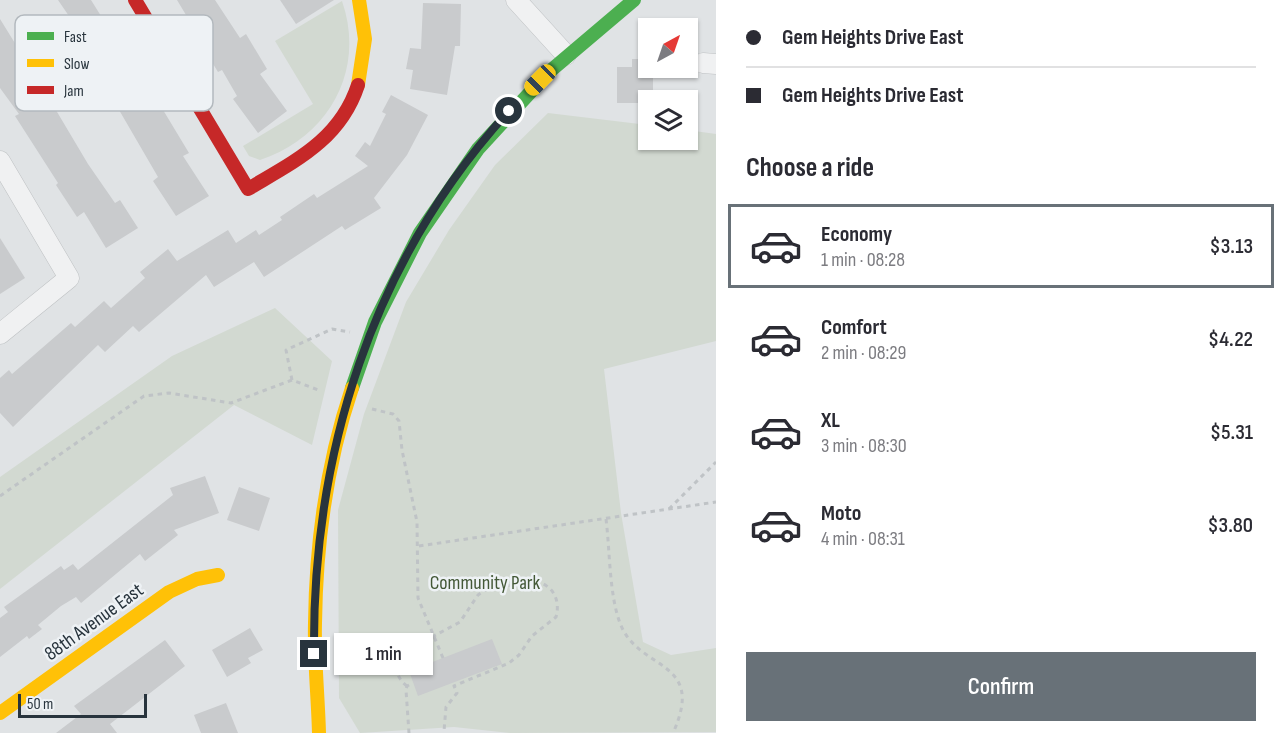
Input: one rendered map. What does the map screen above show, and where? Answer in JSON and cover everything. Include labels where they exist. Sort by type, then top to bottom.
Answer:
[{"type":"street","points":[[135,0],[144,15]]},
{"type":"street","points":[[201,111],[248,189],[319,145],[335,129],[356,94],[366,41],[359,0]]},
{"type":"street","points":[[516,0],[566,55]]},
{"type":"street","points":[[319,733],[314,674],[313,613],[319,535],[332,455],[346,400],[369,335],[399,271],[430,215],[468,159],[521,98],[566,55],[634,0]]},
{"type":"street","points":[[0,161],[69,278],[0,334]]},
{"type":"street","name":"88th Avenue East","points":[[0,713],[169,592],[197,579],[218,576]]},
{"type":"path","points":[[292,380],[286,350],[332,329],[369,335]]},
{"type":"path","points":[[0,496],[144,396],[169,393],[231,403],[292,380],[321,390]]},
{"type":"path","points":[[372,409],[393,414],[399,421],[402,450],[417,522],[418,598],[443,658]]},
{"type":"path","points":[[668,510],[716,462]]},
{"type":"path","points":[[419,546],[716,502]]},
{"type":"path","points":[[606,519],[620,623],[633,645],[669,670],[681,690],[681,708],[673,733]]},
{"type":"path","points":[[409,733],[407,686],[398,675],[397,659],[406,649],[460,622],[478,595],[496,584],[512,586],[529,581],[540,582],[552,591],[557,601],[557,612],[553,621],[535,633],[514,660],[454,686],[457,693],[446,707],[444,731]]},
{"type":"path","points":[[407,686],[413,682]]},
{"type":"green space","points":[[342,1],[348,27],[349,52],[345,76],[336,98],[323,118],[305,135],[284,149],[260,160],[249,156],[243,146],[313,104],[275,41]]},
{"type":"green space","name":"Community Park","points":[[548,113],[638,124],[638,150],[698,150],[698,132],[716,134],[716,341],[604,369],[621,513],[643,642],[671,655],[716,648],[716,732],[510,733],[454,727],[360,733],[339,698],[338,510],[364,414],[406,302],[449,230],[495,165]]},
{"type":"green space","points":[[275,308],[332,361],[312,445],[234,405],[0,589],[0,477],[172,356]]},
{"type":"building","points":[[58,0],[91,0],[100,15],[68,15]]},
{"type":"building","points":[[177,0],[215,0],[240,38],[246,34],[267,69],[260,74],[287,111],[258,133],[233,99],[237,96],[222,70],[218,72],[213,64],[213,15],[186,15]]},
{"type":"building","points":[[280,0],[334,0],[296,24]]},
{"type":"building","points":[[423,3],[461,4],[460,46],[455,46],[447,95],[410,89],[413,70],[406,69],[410,48],[421,49]]},
{"type":"building","points":[[0,19],[15,43],[15,109],[0,88]]},
{"type":"building","points":[[632,59],[638,59],[638,78],[653,78],[653,90],[638,90],[638,103],[617,103],[617,67],[632,67]]},
{"type":"building","points":[[391,95],[428,115],[407,155],[374,198],[381,208],[345,230],[342,226],[264,277],[254,262],[214,287],[206,275],[139,332],[133,326],[105,352],[98,345],[13,427],[0,413],[0,378],[9,370],[12,374],[71,323],[75,327],[104,301],[111,308],[145,278],[140,272],[168,249],[177,261],[228,230],[236,243],[256,230],[259,235],[282,220],[280,217],[314,194],[317,198],[368,166],[355,156],[365,142],[370,146],[386,114],[382,112]]},
{"type":"building","points":[[17,111],[56,111],[88,164],[115,203],[120,200],[138,228],[106,248],[84,212],[77,217],[56,185],[58,183],[15,116],[19,114]]},
{"type":"building","points":[[120,111],[164,111],[189,153],[183,156],[209,196],[176,216],[153,181],[158,177]]},
{"type":"building","points":[[0,238],[25,278],[0,294]]},
{"type":"building","points":[[205,476],[219,513],[174,530],[178,535],[145,561],[140,554],[81,603],[76,597],[61,606],[38,625],[42,629],[29,639],[27,636],[0,657],[0,618],[8,612],[4,607],[61,566],[64,570],[73,564],[78,570],[173,495],[170,488]]},
{"type":"building","points":[[239,487],[270,498],[259,531],[227,520]]},
{"type":"building","points":[[250,628],[263,650],[248,658],[251,663],[227,677],[212,650]]},
{"type":"building","points":[[492,639],[502,664],[418,696],[409,671]]},
{"type":"building","points":[[165,640],[185,666],[110,724],[117,733],[56,733],[81,714],[74,706]]},
{"type":"building","points":[[226,703],[238,733],[201,733],[194,715]]},
{"type":"traffic: fast","points":[[352,388],[375,322],[420,233],[478,149],[549,72],[634,0]]},
{"type":"traffic: slow","points":[[358,85],[365,39],[359,0]]},
{"type":"traffic: slow","points":[[319,733],[315,637],[318,564],[324,504],[336,445],[352,388]]},
{"type":"traffic: slow","points":[[0,713],[169,592],[197,579],[218,575]]},
{"type":"traffic: jam","points":[[135,0],[144,15]]},
{"type":"traffic: jam","points":[[201,111],[248,189],[299,158],[328,135],[340,121],[358,85]]},
{"type":"route","points":[[314,654],[313,613],[319,535],[332,455],[346,400],[369,335],[399,271],[430,215],[468,159],[509,111]]}]
